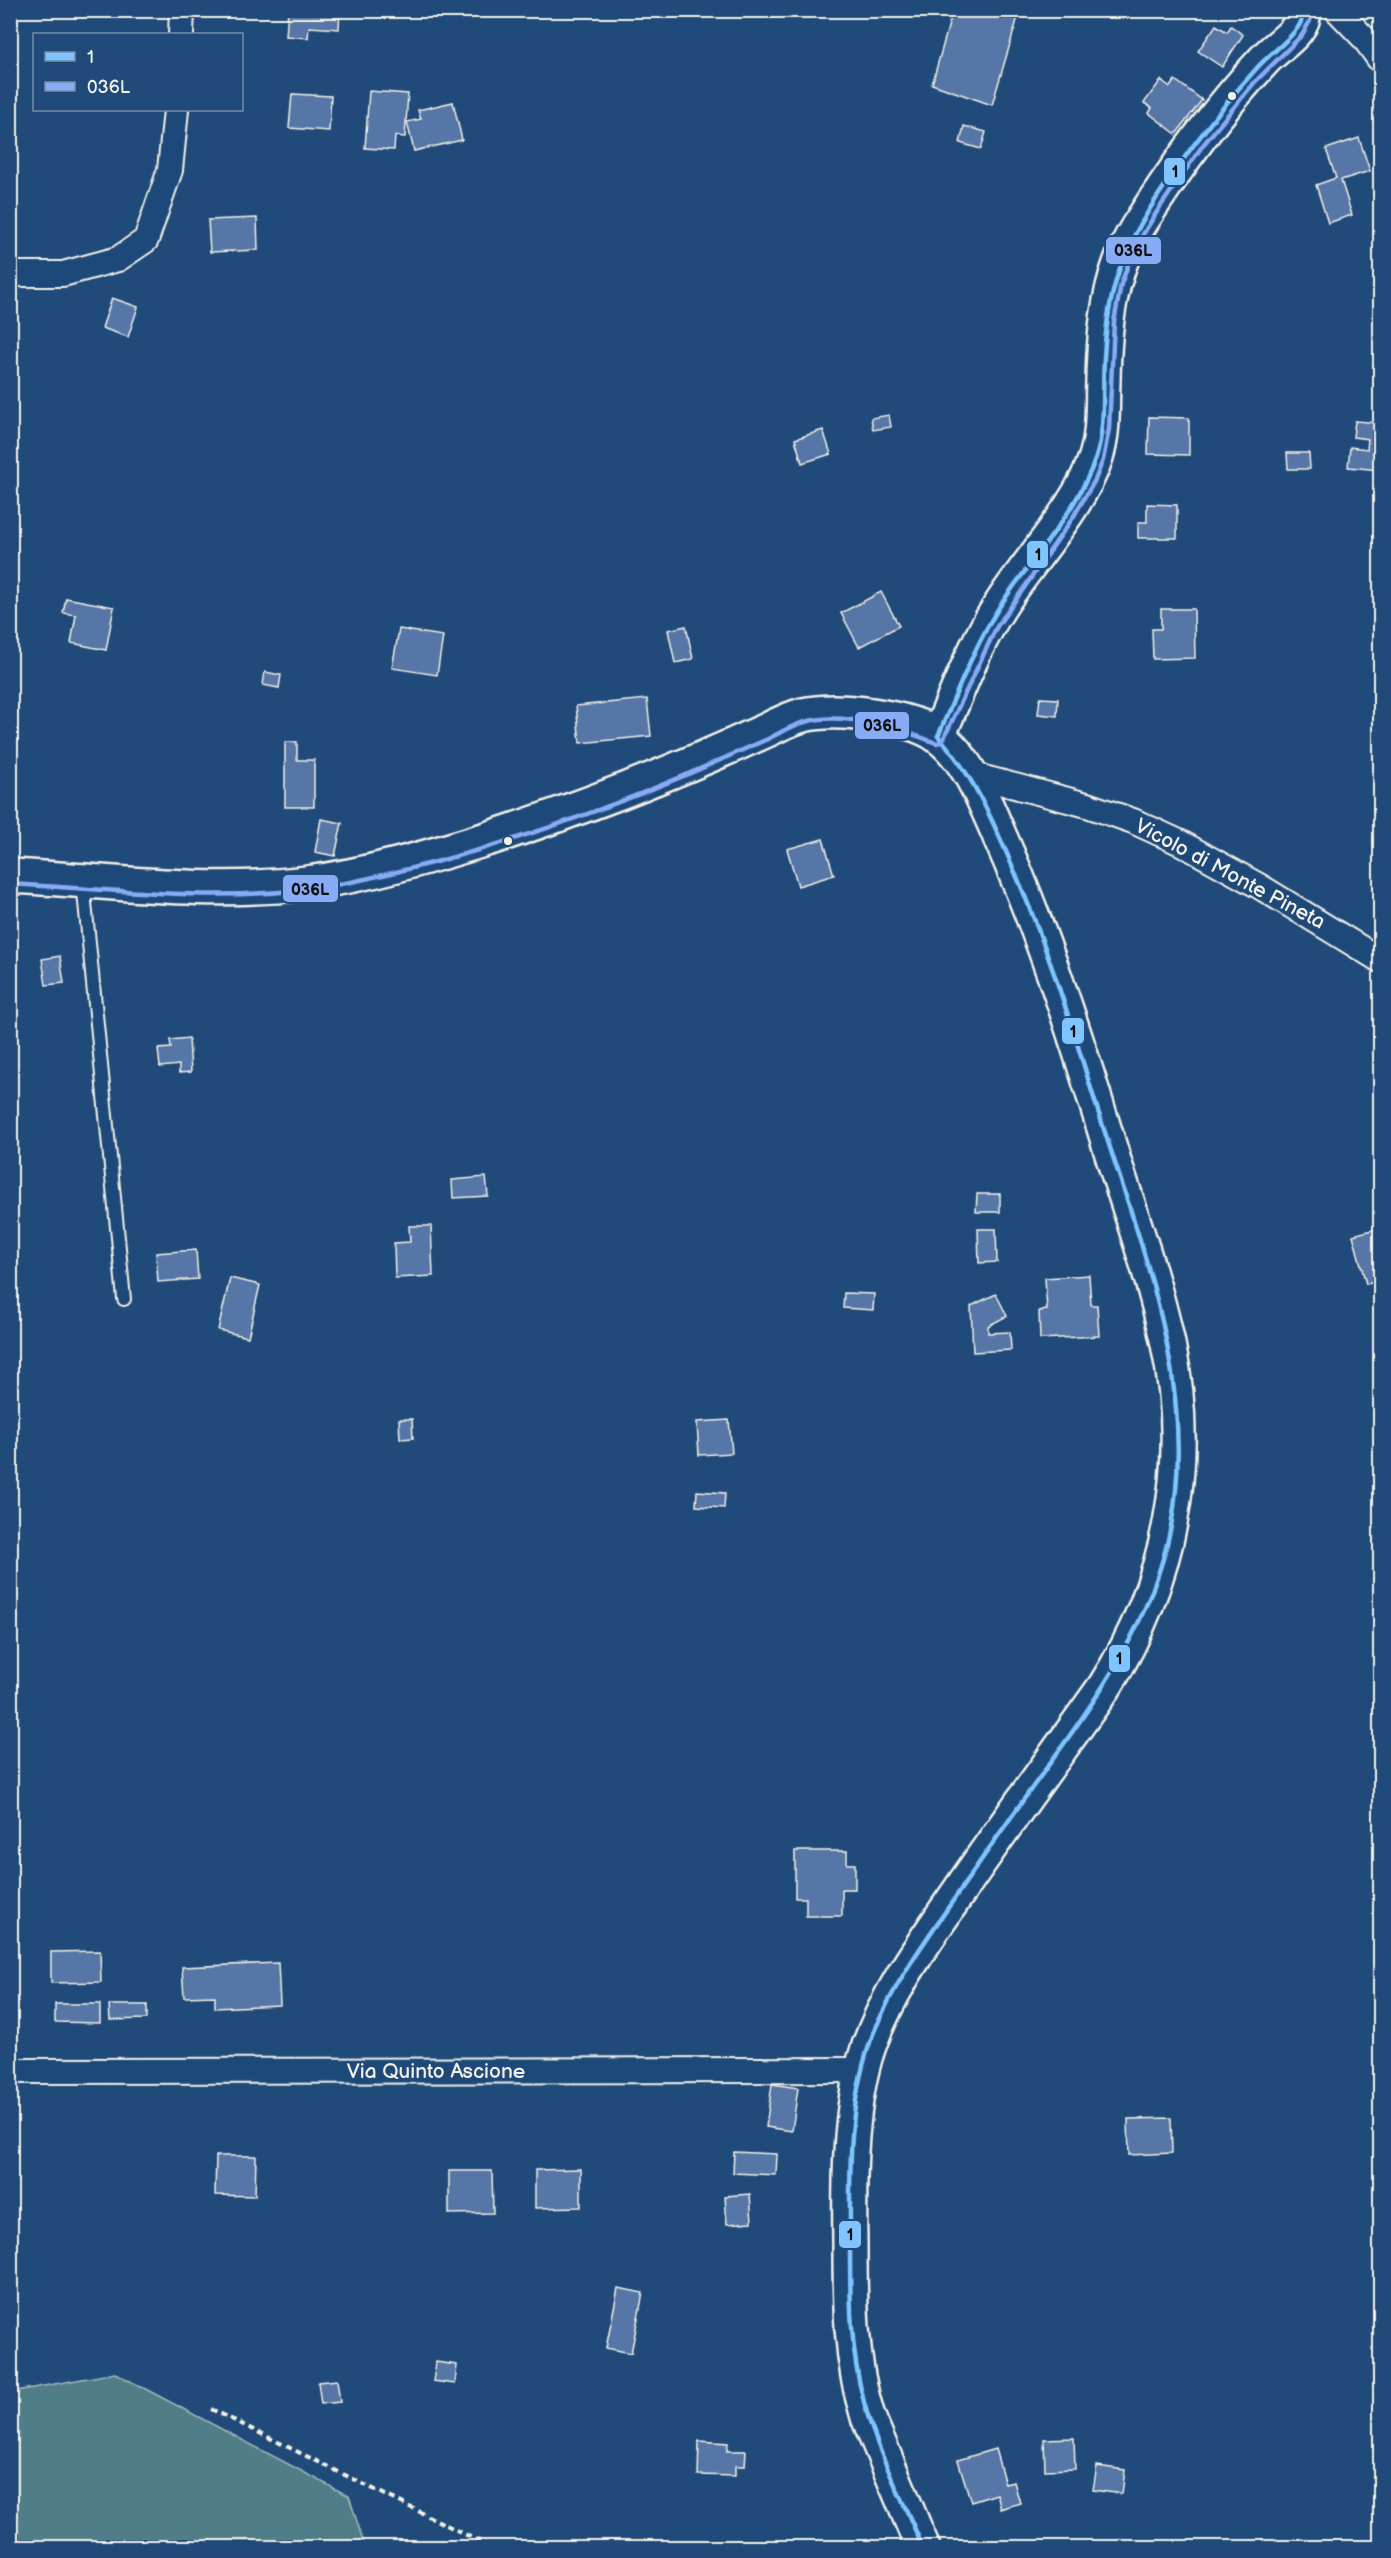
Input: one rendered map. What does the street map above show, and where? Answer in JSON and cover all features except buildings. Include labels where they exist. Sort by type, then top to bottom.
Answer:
[{"type":"street","points":[[181,33],[182,10]]},
{"type":"street","points":[[938,736],[997,611],[1075,500],[1092,467],[1099,446],[1102,426],[1103,358],[1109,303],[1118,269],[1131,237],[1209,123],[1264,60],[1300,27],[1304,10]]},
{"type":"street","points":[[1337,10],[1364,38],[1380,60]]},
{"type":"street","points":[[10,274],[63,274],[118,259],[146,240],[170,170],[176,111]]},
{"type":"street","points":[[10,876],[220,888],[310,882],[354,874],[446,852],[575,811],[684,768],[804,714],[864,713],[911,724],[938,736],[969,774],[1013,864],[1064,997],[1168,1344],[1174,1379],[1177,1422],[1175,1495],[1164,1558],[1129,1646],[1105,1686],[921,1946],[879,2024],[862,2070],[856,2107],[850,2199],[852,2343],[861,2397],[923,2547]]},
{"type":"street","name":"Vicolo di Monte Pineta","points":[[969,774],[1087,805],[1133,821],[1181,843],[1259,886],[1337,931],[1380,960]]},
{"type":"street","name":"Via Quinto Ascione","points":[[10,2071],[862,2070]]},
{"type":"lane","points":[[82,880],[124,1299]]},
{"type":"path","points":[[211,2409],[494,2547]]},
{"type":"green space","points":[[115,2373],[349,2496],[365,2547],[11,2547],[11,2392]]},
{"type":"transit line","name":"1","points":[[938,736],[989,624],[1065,517],[1077,498],[1096,457],[1102,421],[1104,358],[1110,305],[1115,282],[1132,240],[1156,198],[1192,147],[1261,64],[1297,29],[1304,10]]},
{"type":"transit line","name":"036L","points":[[10,884],[227,895],[313,889],[440,861],[524,836],[686,775],[805,722],[820,719],[854,720],[889,727],[936,743],[942,742],[996,628],[1072,519],[1095,480],[1103,460],[1109,429],[1114,322],[1121,284],[1134,249],[1203,145],[1254,83],[1302,35],[1310,21],[1311,11]]},
{"type":"transit line","name":"1","points":[[923,2548],[869,2421],[859,2383],[853,2344],[850,2191],[852,2137],[865,2057],[890,1998],[909,1966],[1095,1699],[1133,1634],[1162,1564],[1171,1526],[1177,1470],[1177,1415],[1170,1361],[1159,1307],[1144,1253],[1065,1007],[1023,891],[996,829],[971,780],[938,736]]}]
